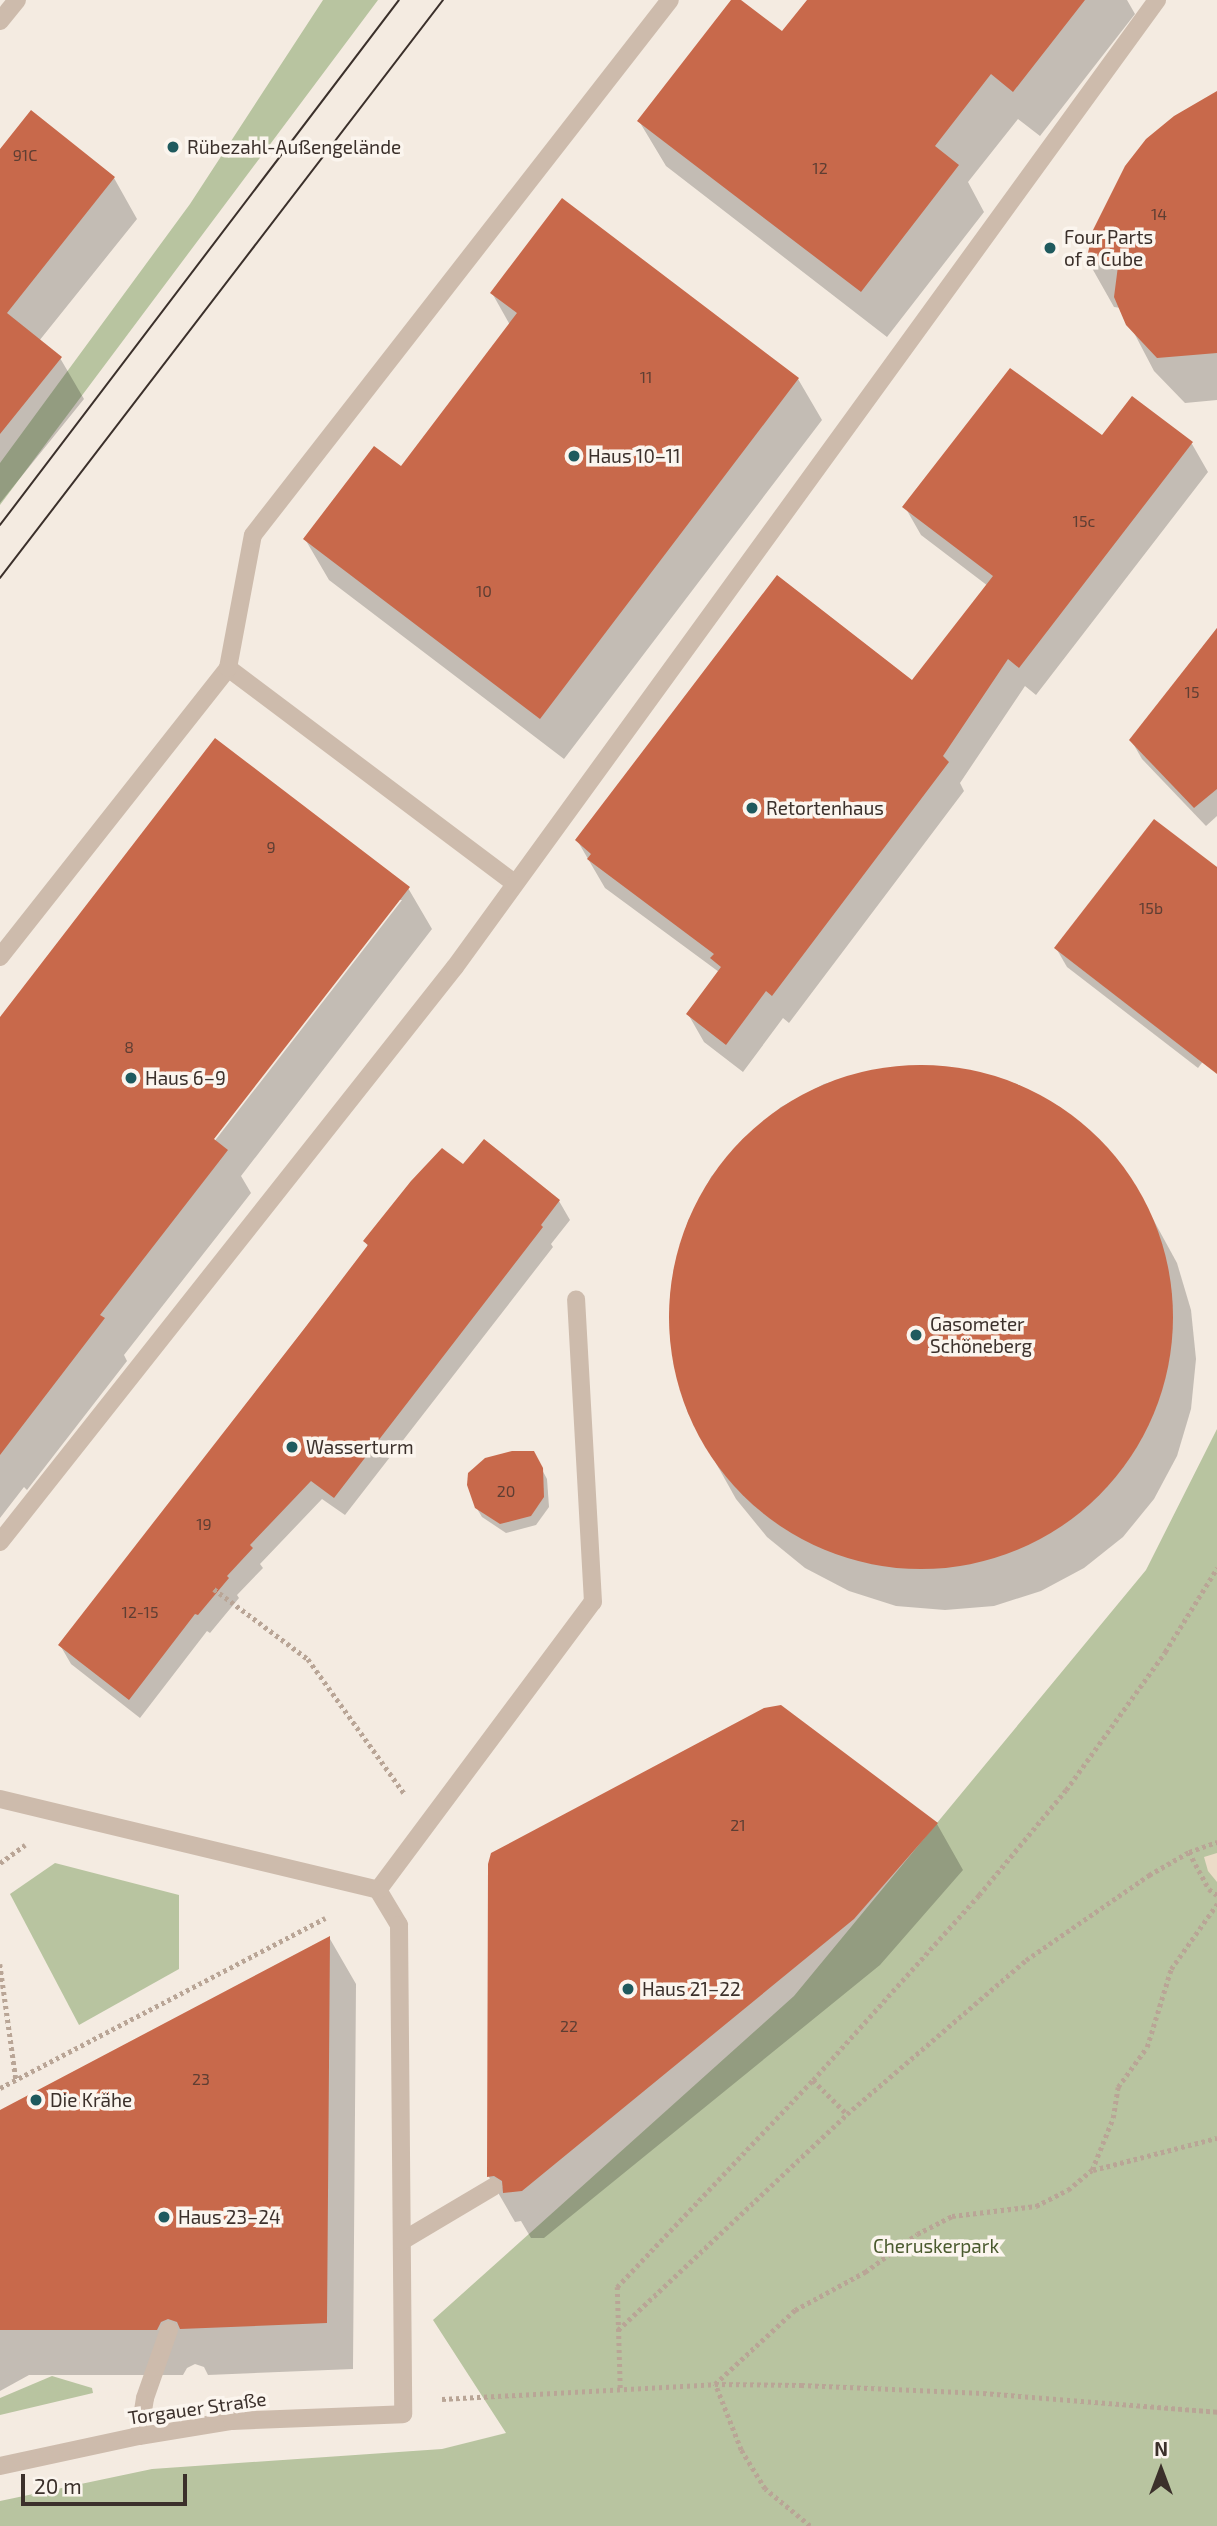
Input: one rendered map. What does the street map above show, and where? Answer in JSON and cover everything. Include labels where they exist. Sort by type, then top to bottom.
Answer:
[{"type":"street","points":[[0,21],[17,0]]},
{"type":"street","points":[[0,957],[228,668],[253,535],[670,0]]},
{"type":"street","points":[[0,1542],[455,967],[1157,0]]},
{"type":"street","points":[[228,668],[514,883]]},
{"type":"street","points":[[378,1890],[593,1602],[576,1299]]},
{"type":"street","points":[[0,1799],[378,1890],[399,1925],[403,2414]]},
{"type":"street","points":[[402,2241],[493,2187]]},
{"type":"street","points":[[139,2436],[145,2398],[169,2330]]},
{"type":"street","name":"Torgauer Straße","points":[[0,2466],[139,2436],[232,2421],[314,2415],[403,2414]]},
{"type":"path","points":[[620,2388],[617,2287],[813,2080],[979,1895],[1066,1790],[1165,1653],[1217,1569]]},
{"type":"path","points":[[214,1589],[308,1659],[427,1825]]},
{"type":"path","points":[[617,2331],[847,2114],[1026,1960],[1149,1875],[1189,1852],[1217,1842]]},
{"type":"path","points":[[1189,1852],[1209,1889],[1217,1895]]},
{"type":"path","points":[[0,2088],[378,1890]]},
{"type":"path","points":[[1092,2170],[1113,2118],[1118,2087],[1147,2047],[1171,1969],[1217,1904]]},
{"type":"path","points":[[0,1964],[16,2079]]},
{"type":"path","points":[[813,2080],[847,2114]]},
{"type":"path","points":[[715,2384],[795,2310],[865,2272],[917,2234],[952,2216],[1036,2206],[1068,2190],[1092,2170],[1217,2138]]},
{"type":"path","points":[[715,2384],[741,2451],[765,2488],[810,2526]]},
{"type":"path","points":[[403,2414],[443,2399],[715,2384],[984,2393],[1217,2412]]},
{"type":"green space","points":[[323,0],[378,0],[0,505],[0,463],[190,204]]},
{"type":"green space","name":"Cheruskerpark","points":[[1217,1429],[1217,2526],[0,2526],[0,2501],[152,2469],[442,2449],[506,2433],[433,2320],[794,1996],[1146,1570]]},
{"type":"green space","points":[[55,1863],[179,1895],[179,1969],[79,2025],[10,1894]]},
{"type":"green space","points":[[52,2376],[92,2388],[93,2393],[0,2415],[0,2398]]},
{"type":"shaded area","points":[[1217,1853],[1217,1882],[1208,1871],[1204,1857]]},
{"type":"building","points":[[731,0],[741,0],[782,31],[807,0],[1085,0],[1013,92],[991,74],[935,146],[959,165],[861,292],[637,121]]},
{"type":"building","points":[[1217,91],[1217,353],[1157,358],[1126,325],[1114,297],[1118,266],[1086,262],[1093,230],[1125,166],[1146,139],[1174,116]]},
{"type":"building","points":[[31,110],[115,177],[7,313],[62,357],[0,434],[0,149]]},
{"type":"building","name":"Haus 10–11","points":[[562,198],[799,378],[540,719],[303,539],[374,446],[401,466],[517,313],[490,293]]},
{"type":"building","name":"Retortenhaus","points":[[1010,368],[1102,435],[1132,396],[1193,442],[1019,668],[1008,659],[943,756],[949,762],[772,996],[766,991],[726,1045],[686,1014],[721,967],[710,958],[714,954],[587,859],[591,854],[575,840],[777,575],[912,680],[993,576],[902,507]]},
{"type":"building","points":[[1217,628],[1217,789],[1194,808],[1129,740]]},
{"type":"building","name":"Haus 6–9","points":[[215,738],[410,887],[214,1139],[228,1150],[100,1315],[105,1318],[0,1455],[0,1017]]},
{"type":"building","points":[[1154,819],[1217,867],[1217,1074],[1054,948]]},
{"type":"building","name":"Gasometer Schöneberg","points":[[921,1065],[970,1069],[1018,1084],[1061,1107],[1099,1139],[1131,1177],[1154,1220],[1169,1268],[1173,1317],[1169,1366],[1154,1414],[1131,1457],[1099,1495],[1061,1527],[1018,1550],[970,1565],[921,1569],[872,1565],[824,1550],[781,1527],[743,1495],[711,1457],[688,1414],[673,1366],[669,1317],[673,1268],[688,1220],[711,1177],[743,1139],[781,1107],[824,1084],[872,1069]]},
{"type":"building","name":"Wasserturm","points":[[484,1139],[560,1200],[541,1225],[543,1227],[334,1498],[311,1481],[250,1545],[253,1548],[227,1576],[229,1578],[198,1615],[195,1614],[129,1700],[58,1645],[368,1245],[363,1241],[411,1181],[442,1148],[463,1164]]},
{"type":"building","points":[[512,1451],[534,1451],[543,1468],[544,1497],[531,1516],[500,1524],[475,1508],[467,1485],[468,1473],[485,1458]]},
{"type":"building","name":"Haus 21–22","points":[[781,1705],[938,1823],[854,1919],[522,2191],[503,2193],[502,2181],[494,2176],[487,2177],[488,1864],[491,1853],[764,1708]]},
{"type":"building","name":"Haus 23–24","points":[[330,1936],[327,2323],[180,2329],[177,2322],[168,2319],[161,2322],[157,2330],[0,2330],[0,2110]]},
{"type":"tram line","points":[[0,525],[399,0]]},
{"type":"tram line","points":[[0,578],[443,0]]},
{"type":"place","name":"Rübezahl-Außengelände","points":[[173,147]]},
{"type":"place","name":"Four Parts of a Cube","points":[[1050,248]]},
{"type":"place","name":"Haus 10–11","points":[[574,456]]},
{"type":"place","name":"Retortenhaus","points":[[752,808]]},
{"type":"place","name":"Haus 6–9","points":[[131,1078]]},
{"type":"place","name":"Gasometer Schöneberg","points":[[916,1335]]},
{"type":"place","name":"Wasserturm","points":[[292,1447]]},
{"type":"place","name":"Haus 21–22","points":[[628,1989]]},
{"type":"place","name":"Die Krähe","points":[[36,2100]]},
{"type":"place","name":"Haus 23–24","points":[[164,2217]]}]
